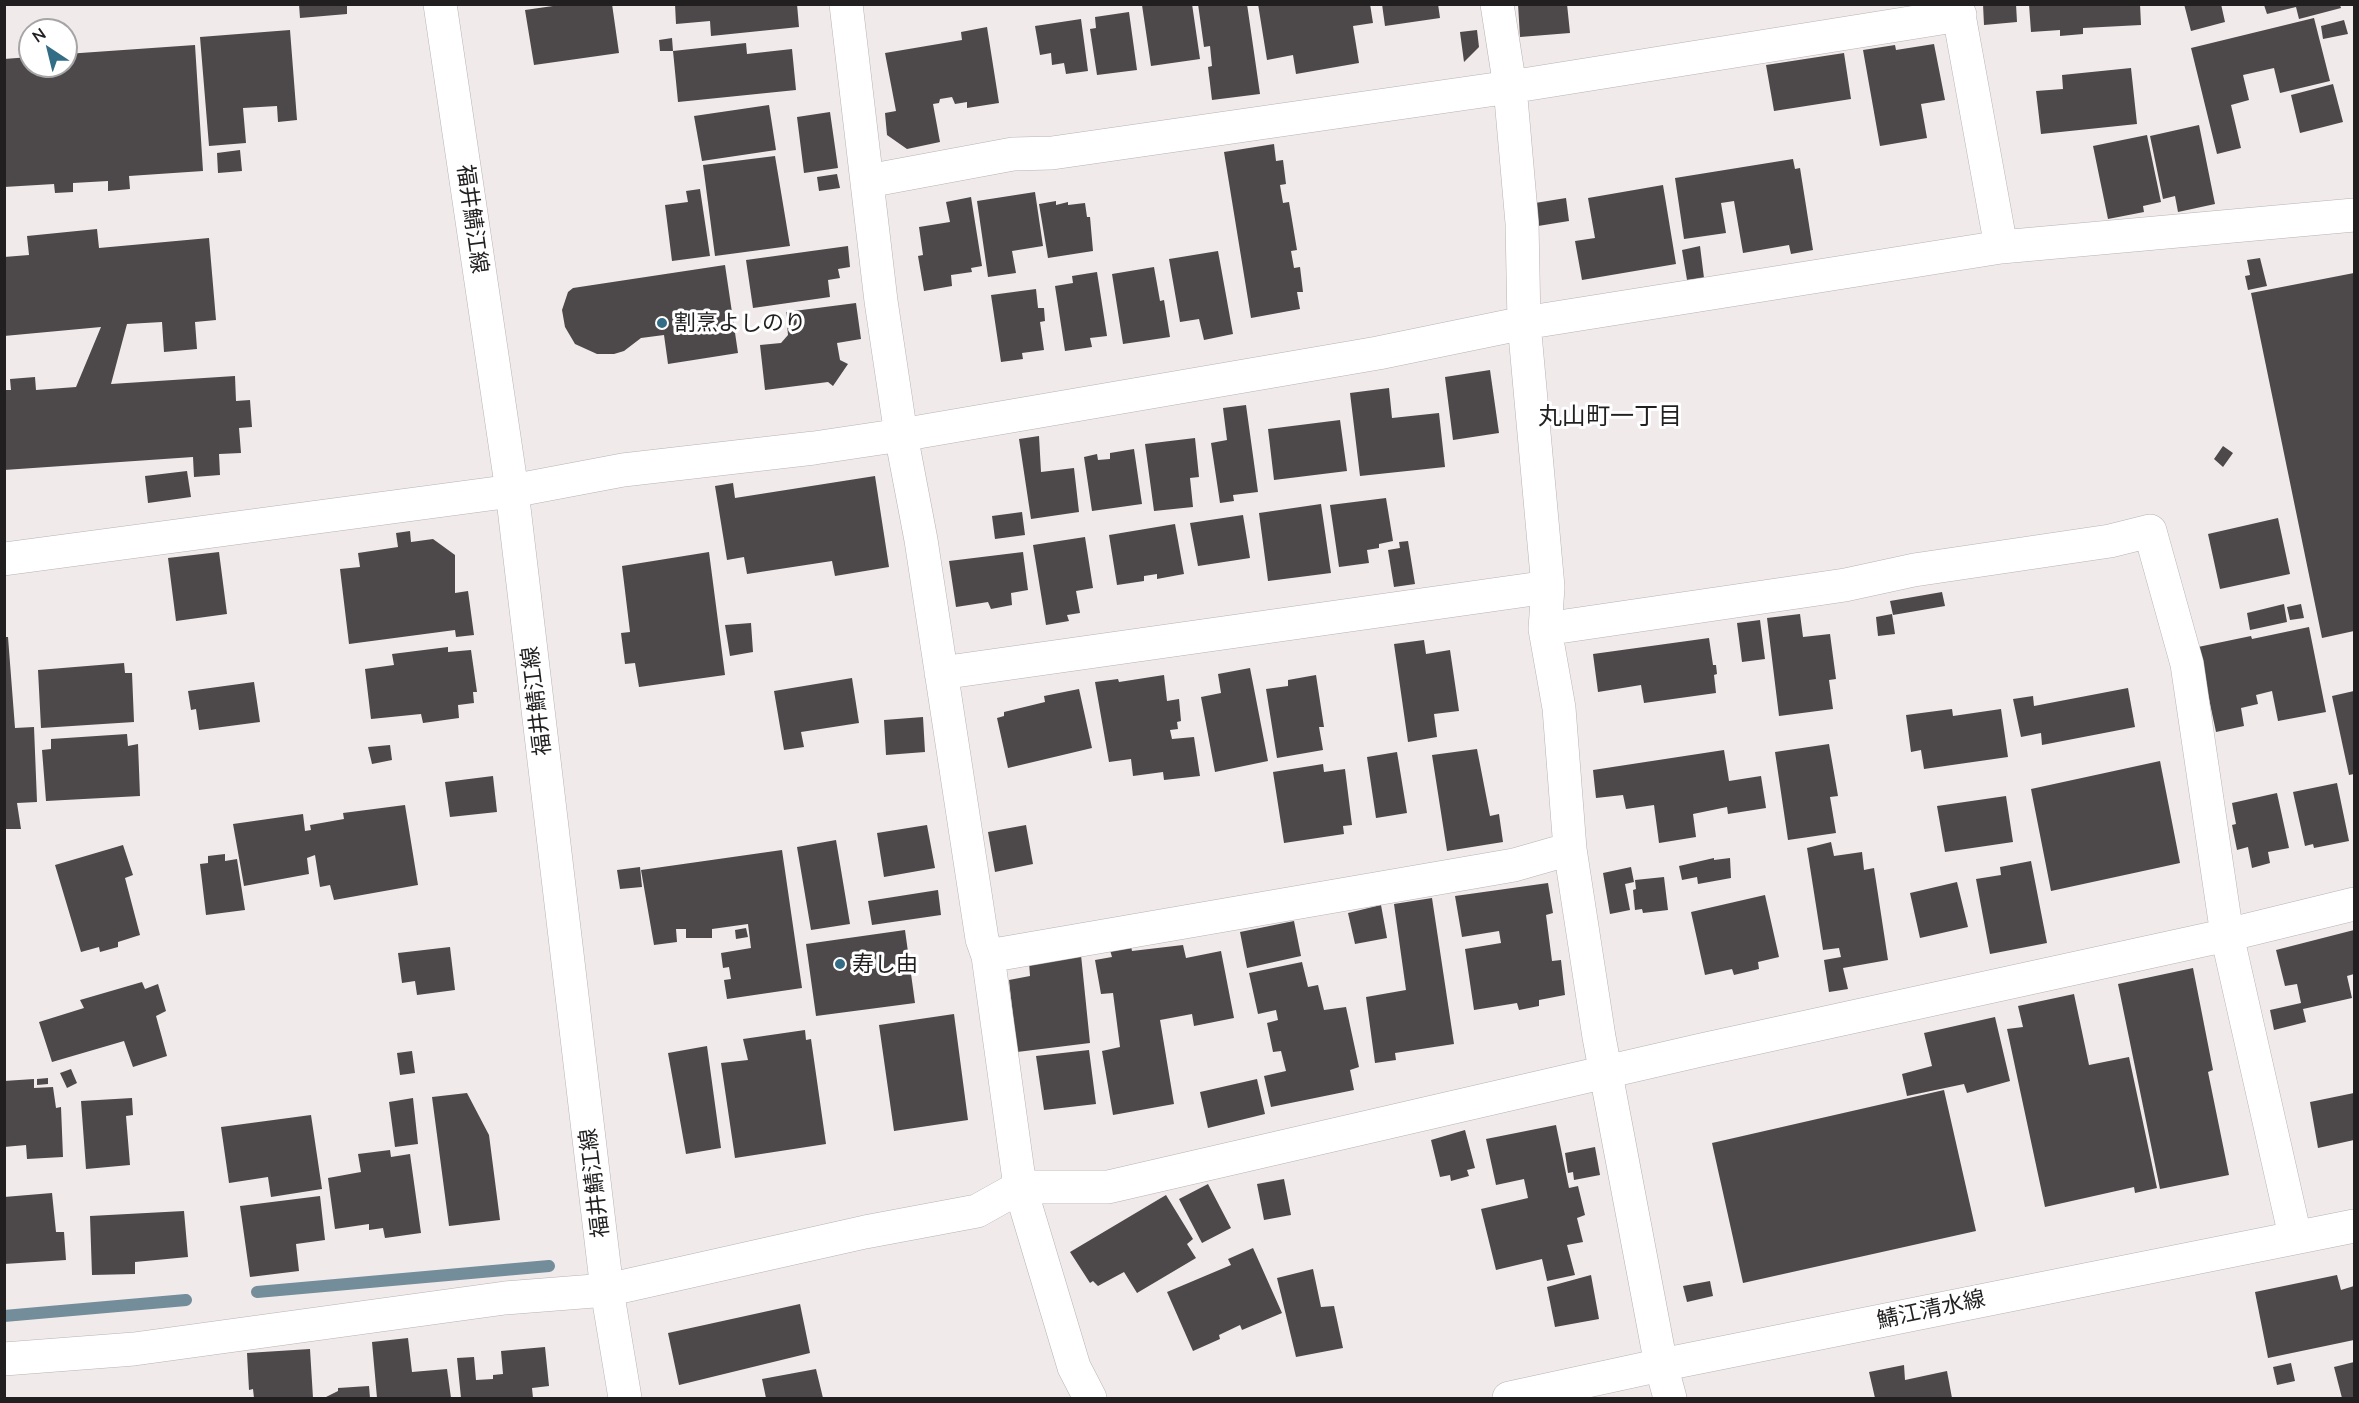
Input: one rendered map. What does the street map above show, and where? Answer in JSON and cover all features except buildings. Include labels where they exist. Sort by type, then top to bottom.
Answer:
[{"type":"street","name":"福井鯖江線","points":[[440,4],[512,491],[607,1290],[625,1398]]},
{"type":"street","points":[[846,4],[881,301],[901,435],[921,540],[982,939],[988,956],[1020,1187],[1074,1367],[1090,1398]]},
{"type":"street","points":[[1497,4],[1510,87],[1522,223],[1524,323],[1548,587],[1545,629],[1559,708],[1570,849],[1606,1074],[1661,1365],[1670,1398]]},
{"type":"street","points":[[868,181],[1013,154],[1052,153],[1510,87],[1959,10],[2001,247]]},
{"type":"street","points":[[4,559],[512,491],[623,470],[814,448],[901,435],[1378,354],[1524,323],[2001,247],[2355,215]]},
{"type":"street","points":[[1545,629],[1845,585],[1914,570],[2110,541],[2150,531],[2187,664],[2227,934],[2295,1236]]},
{"type":"street","points":[[941,673],[1548,587]]},
{"type":"street","points":[[988,956],[1514,864],[1570,849]]},
{"type":"street","points":[[4,1359],[134,1349],[505,1298],[607,1290],[865,1232],[977,1211],[1020,1187],[1108,1186],[1379,1122],[1606,1074],[1701,1050],[2355,904]]},
{"type":"street","name":"鯖江清水線","points":[[1509,1398],[2295,1236],[2355,1226]]},
{"type":"waterway","points":[[257,1292],[549,1266]]},
{"type":"waterway","points":[[4,1316],[186,1300]]},
{"type":"place","name":"割烹よしのり","points":[[662,323]]},
{"type":"place","name":"寿し由","points":[[840,964]]},
{"type":"district","name":"丸山町一丁目","points":[[1610,417]]}]
